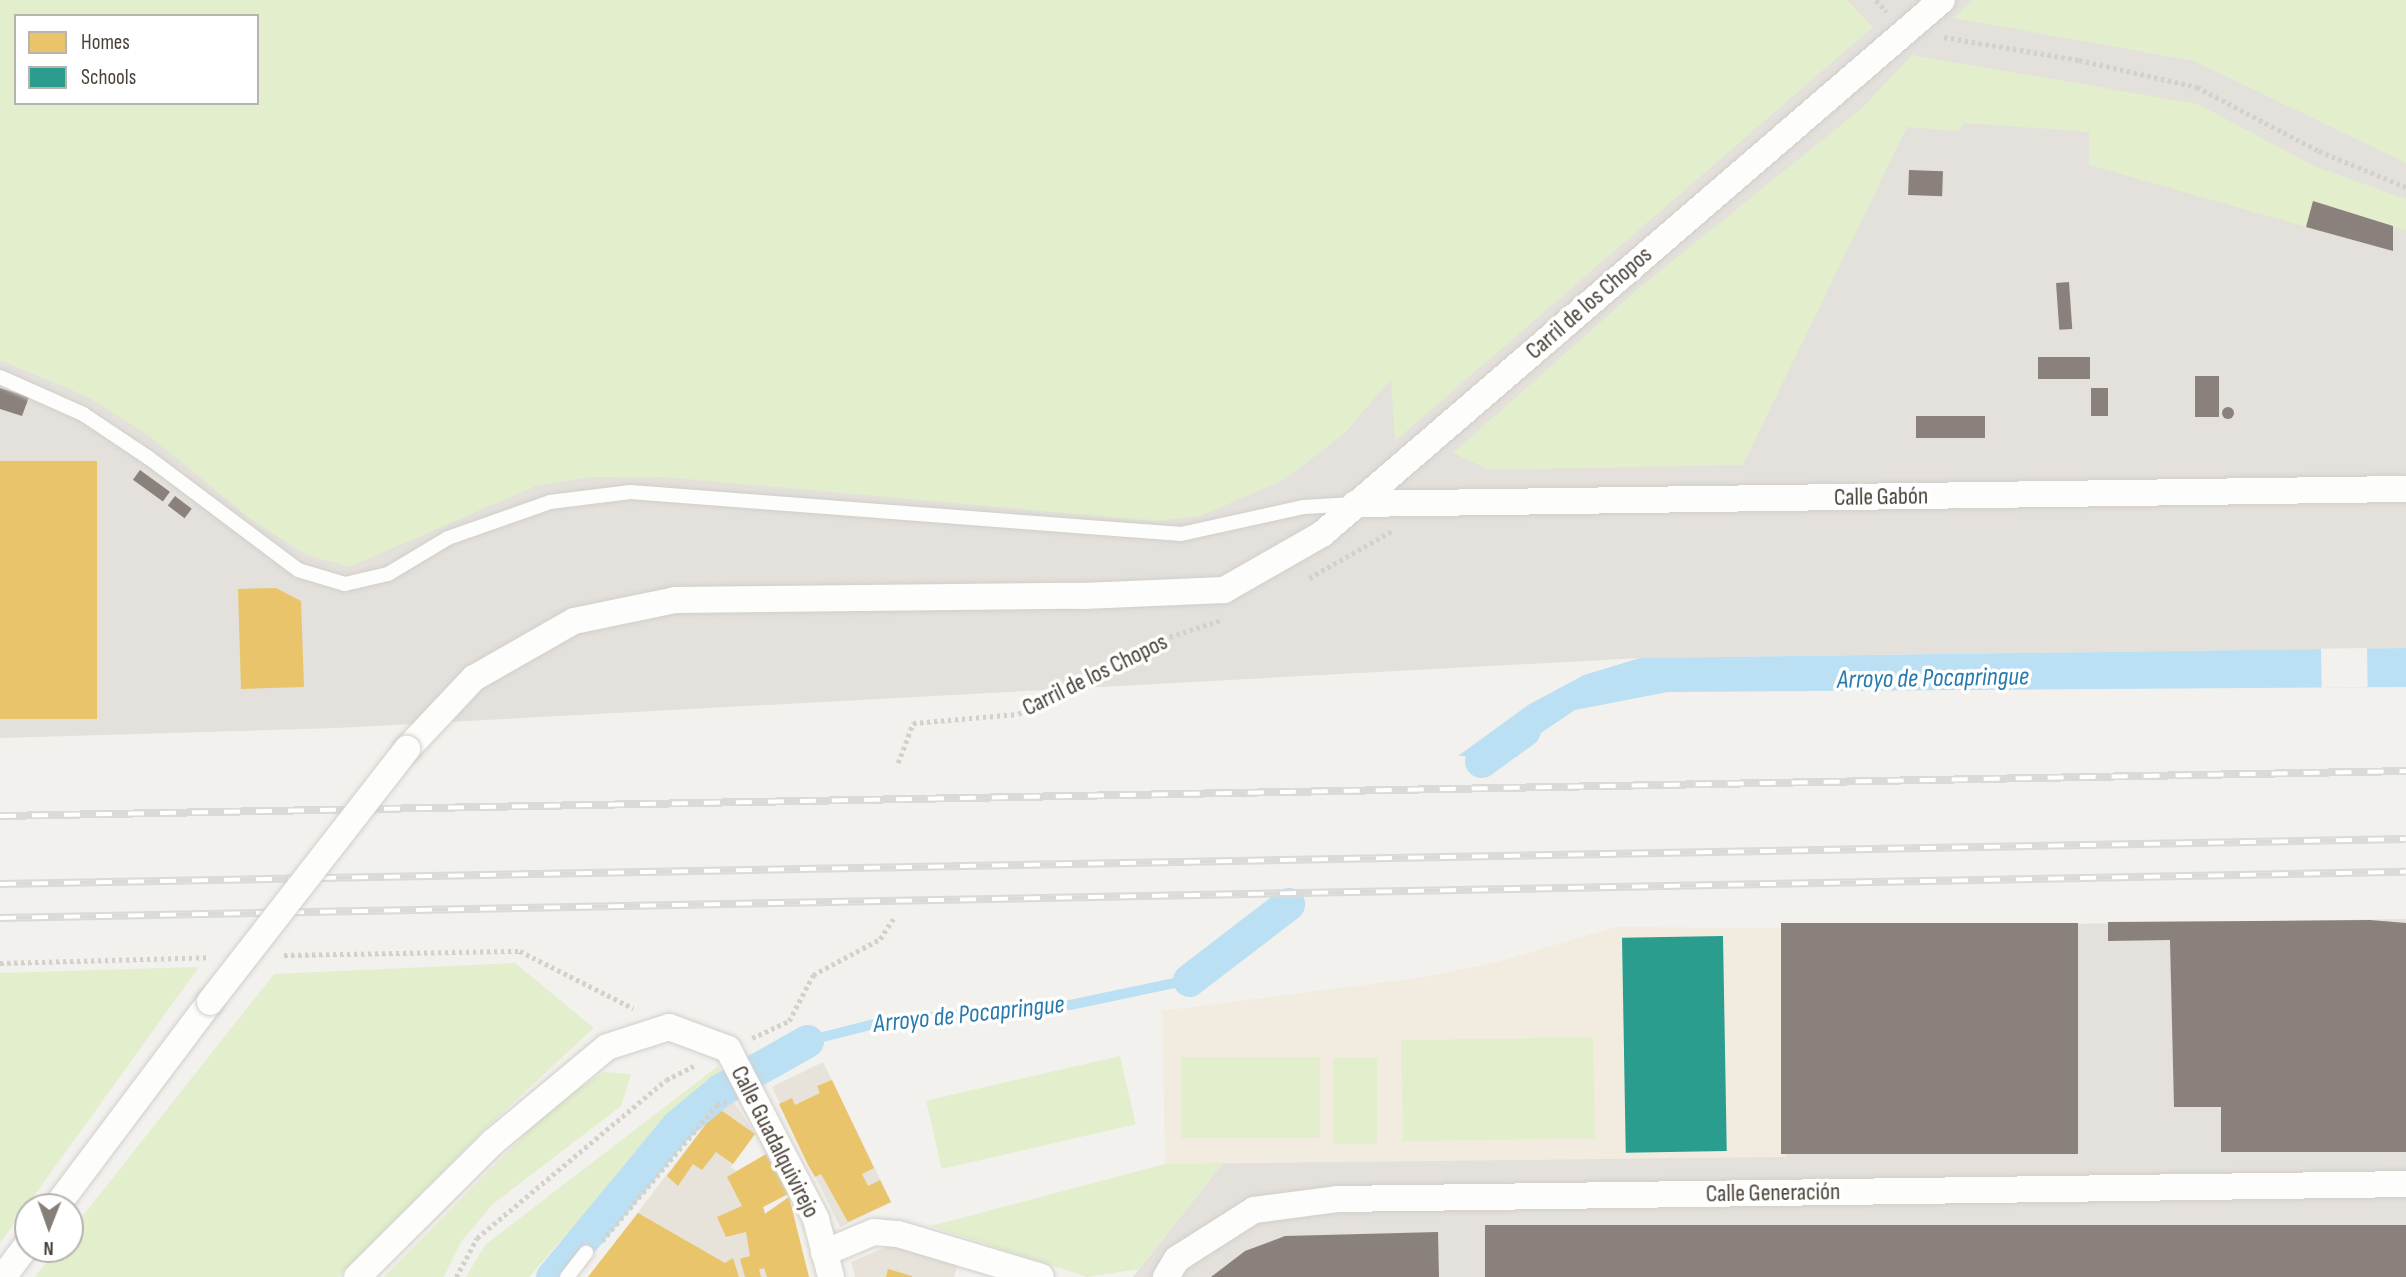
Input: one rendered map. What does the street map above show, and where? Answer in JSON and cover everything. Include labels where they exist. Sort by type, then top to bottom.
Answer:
[{"type":"street","name":"Carril de los Chopos","points":[[67,1193],[210,1002],[407,749],[474,678],[574,621],[675,600],[1083,596],[1224,590],[1322,534],[1942,0]]},
{"type":"street","name":"Calle Gabón","points":[[1355,504],[2406,489]]},
{"type":"street","points":[[357,1277],[493,1142],[607,1047],[669,1027],[743,1074]]},
{"type":"street","name":"Calle Guadalquivirejo","points":[[743,1074],[816,1219],[827,1265]]},
{"type":"street","name":"Calle Generación","points":[[1166,1277],[1177,1259],[1254,1210],[1337,1199],[2406,1184]]},
{"type":"street","points":[[827,1265],[874,1232],[898,1234],[971,1266],[1041,1277]]},
{"type":"street","points":[[3,1277],[14,1262]]},
{"type":"lane","points":[[0,377],[83,414],[149,457],[298,570],[345,584],[387,574],[448,538],[550,502],[630,492],[1181,534],[1304,507],[1355,504]]},
{"type":"lane","points":[[567,1277],[586,1253]]},
{"type":"path","points":[[1876,0],[1906,31],[2079,60],[2197,87],[2319,151],[2406,187]]},
{"type":"path","points":[[1302,581],[1391,535],[1400,503]]},
{"type":"path","name":"Carril de los Chopos","points":[[898,763],[913,723],[1018,714],[1163,639],[1234,614]]},
{"type":"path","points":[[586,1253],[599,1244],[789,1021],[813,975],[880,939],[893,919]]},
{"type":"path","points":[[276,955],[520,951],[669,1027]]},
{"type":"path","points":[[0,963],[222,957]]},
{"type":"path","points":[[456,1277],[477,1238],[666,1080],[743,1074]]},
{"type":"shaded area","points":[[0,0],[2406,0],[2406,648],[1640,658],[336,728],[0,738]]},
{"type":"shaded area","points":[[2406,919],[2406,1277],[1133,1277],[1223,1163],[1786,1156],[1781,928]]},
{"type":"shaded area","points":[[1616,927],[1781,928],[1786,1157],[1165,1164],[1162,1011],[1425,977],[1497,962]]},
{"type":"shaded area","points":[[823,1062],[891,1202],[840,1227],[772,1087]]},
{"type":"shaded area","points":[[732,1099],[755,1134],[731,1167],[736,1171],[766,1154],[788,1194],[763,1207],[765,1213],[789,1197],[809,1277],[588,1277],[718,1108]]},
{"type":"shaded area","points":[[891,1245],[958,1264],[954,1277],[855,1277],[851,1262]]},
{"type":"green space","points":[[0,0],[1847,0],[1873,27],[1395,441],[1391,379],[1345,433],[1284,480],[1200,516],[1154,521],[663,477],[590,477],[536,486],[349,567],[307,555],[253,521],[151,437],[88,397],[0,360]]},
{"type":"green space","points":[[1973,0],[2406,0],[2406,163],[2194,61],[1953,18]]},
{"type":"green space","points":[[1912,55],[2198,104],[2314,166],[2406,199],[2406,231],[2314,201],[2306,227],[2089,165],[2089,132],[1965,123],[1958,131],[1907,127],[1743,465],[1489,470],[1453,453],[1639,288],[1863,107]]},
{"type":"green space","points":[[515,963],[594,1028],[490,1124],[338,1277],[35,1277],[46,1263],[84,1263],[84,1214],[274,974]]},
{"type":"green space","points":[[199,967],[36,1193],[14,1193],[14,1224],[0,1243],[0,973]]},
{"type":"green space","points":[[1593,1037],[1595,1138],[1403,1141],[1401,1040]]},
{"type":"green space","points":[[1120,1056],[1136,1124],[942,1169],[926,1101]]},
{"type":"green space","points":[[1181,1057],[1320,1057],[1320,1138],[1181,1138]]},
{"type":"green space","points":[[1333,1058],[1377,1058],[1377,1144],[1333,1144]]},
{"type":"green space","points":[[718,1066],[723,1076],[662,1125],[529,1277],[466,1277],[485,1245]]},
{"type":"green space","points":[[604,1072],[631,1074],[621,1106],[493,1204],[461,1242],[444,1277],[384,1277],[555,1104]]},
{"type":"green space","points":[[1223,1163],[1139,1269],[1087,1277],[931,1226],[1165,1164]]},
{"type":"water","points":[[2406,648],[2406,687],[1668,692],[1575,710],[1529,741],[1517,757],[1458,756],[1528,705],[1584,675],[1640,658]]},
{"type":"pier","points":[[2367,648],[2368,687],[2322,688],[2321,649]]},
{"type":"building: Homes","points":[[0,461],[97,461],[97,719],[0,719]]},
{"type":"building: Homes","points":[[276,588],[301,601],[304,687],[241,689],[238,589]]},
{"type":"building: Homes","points":[[832,1080],[874,1168],[862,1174],[868,1186],[880,1180],[891,1202],[848,1222],[821,1174],[815,1177],[779,1104],[792,1098],[795,1105],[820,1093],[817,1086]]},
{"type":"building: Homes","points":[[718,1108],[755,1134],[733,1164],[716,1152],[702,1170],[693,1164],[678,1186],[667,1176]]},
{"type":"building: Homes","points":[[766,1154],[788,1194],[763,1207],[765,1214],[789,1197],[809,1277],[767,1277],[764,1268],[759,1269],[761,1277],[745,1277],[740,1259],[750,1256],[746,1232],[726,1237],[717,1217],[742,1206],[727,1177]]},
{"type":"building: Homes","points":[[638,1213],[725,1263],[733,1258],[739,1277],[588,1277]]},
{"type":"building: Homes","points":[[888,1269],[912,1276],[912,1277],[886,1277]]},
{"type":"building: Schools","points":[[1723,936],[1727,1151],[1626,1153],[1622,938]]},
{"type":"building: Industry","points":[[1909,170],[1943,171],[1942,196],[1908,195]]},
{"type":"building: Industry","points":[[2313,201],[2393,226],[2393,251],[2306,227]]},
{"type":"building: Industry","points":[[2069,282],[2072,329],[2059,330],[2056,283]]},
{"type":"building: Industry","points":[[2038,357],[2090,357],[2090,379],[2038,379]]},
{"type":"building: Industry","points":[[2195,376],[2219,376],[2219,417],[2195,417]]},
{"type":"building: Industry","points":[[0,388],[29,397],[22,416],[0,409]]},
{"type":"building: Industry","points":[[2091,388],[2108,388],[2108,416],[2091,416]]},
{"type":"building: Industry","points":[[2223,408],[2233,408],[2233,418],[2223,418]]},
{"type":"building: Industry","points":[[1916,416],[1985,416],[1985,438],[1916,438]]},
{"type":"building: Industry","points":[[140,470],[170,492],[163,501],[133,480]]},
{"type":"building: Industry","points":[[175,496],[192,509],[185,518],[168,506]]},
{"type":"building: Industry","points":[[2370,920],[2406,923],[2406,1152],[2221,1152],[2221,1107],[2174,1107],[2170,940],[2108,941],[2108,922]]},
{"type":"building: Industry","points":[[1781,923],[2078,923],[2078,1154],[1781,1154]]},
{"type":"building: Industry","points":[[1485,1225],[2406,1225],[2406,1277],[1485,1277]]},
{"type":"building: Industry","points":[[1438,1232],[1439,1277],[1211,1277],[1245,1251],[1285,1236]]},
{"type":"waterway","name":"Arroyo de Pocapringue","points":[[1481,761],[1524,730]]},
{"type":"waterway","name":"Arroyo de Pocapringue","points":[[1189,980],[1288,904]]},
{"type":"waterway","name":"Arroyo de Pocapringue","points":[[807,1041],[886,1021],[1070,1005],[1189,980]]},
{"type":"waterway","name":"Arroyo de Pocapringue","points":[[552,1277],[677,1126],[720,1090],[807,1041]]},
{"type":"railway","points":[[0,816],[2406,771]]},
{"type":"railway","points":[[0,884],[2406,839]]},
{"type":"railway","points":[[0,918],[2406,872]]}]
